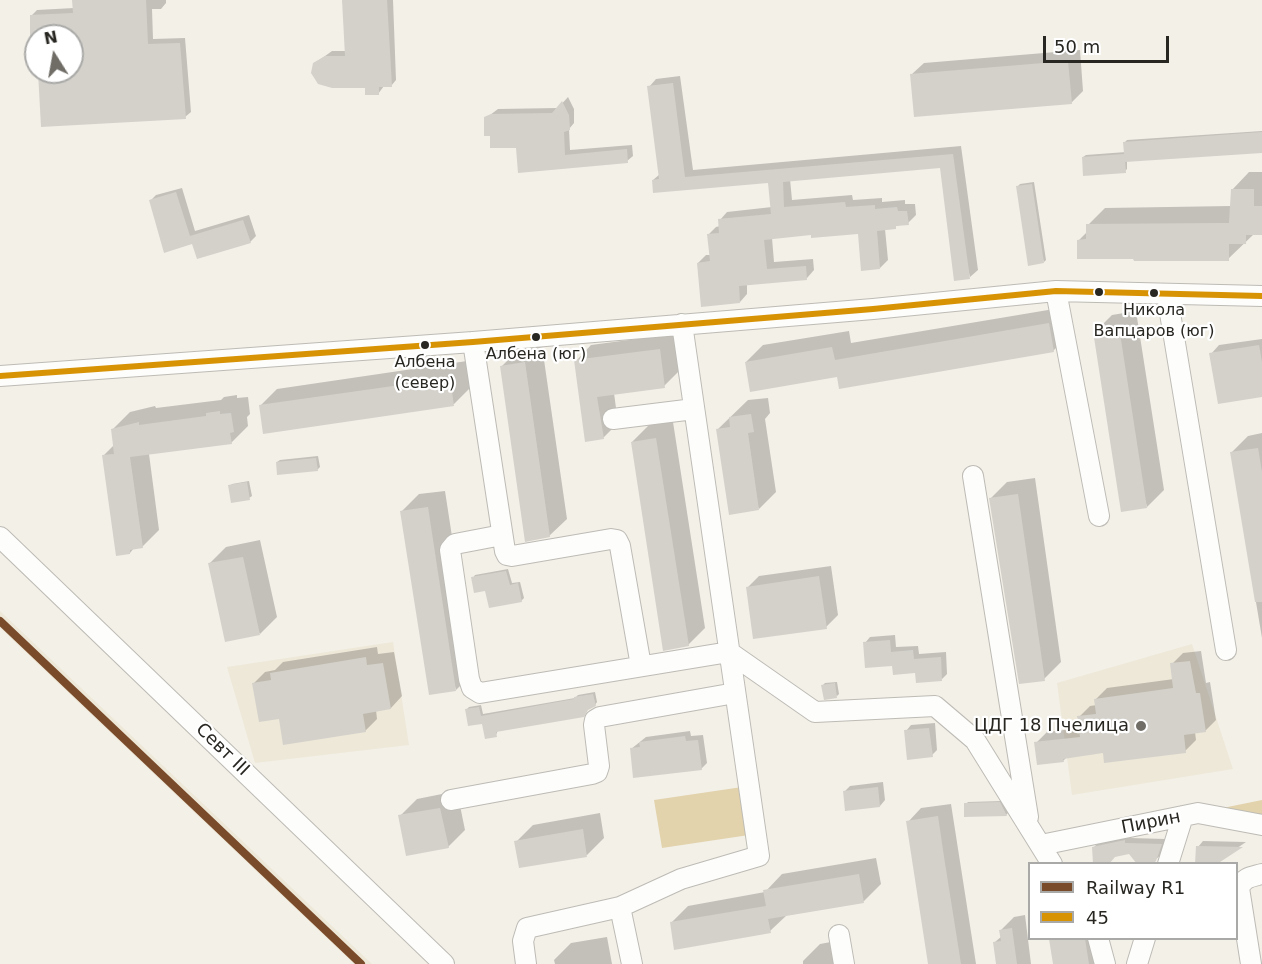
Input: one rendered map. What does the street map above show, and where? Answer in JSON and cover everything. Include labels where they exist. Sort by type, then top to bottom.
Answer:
[{"type":"street","points":[[1056,291],[1099,516]]},
{"type":"street","points":[[0,376],[473,342],[1056,291],[1262,296]]},
{"type":"street","points":[[1167,295],[1226,650]]},
{"type":"street","points":[[526,964],[523,941],[527,928],[620,907],[681,879],[759,856],[682,324]]},
{"type":"street","points":[[473,342],[507,555],[616,540],[620,546],[641,666]]},
{"type":"street","points":[[614,419],[694,409]]},
{"type":"street","points":[[973,476],[1029,826]]},
{"type":"street","points":[[502,535],[455,544],[450,550],[469,678],[472,688],[480,693],[729,652],[815,711],[935,706],[975,740],[1051,862]]},
{"type":"street","name":"Севт III","points":[[0,537],[444,964]]},
{"type":"street","points":[[451,800],[592,774],[597,772],[599,766],[594,725],[595,720],[600,717],[735,693]]},
{"type":"street","name":"Пирин","points":[[1041,844],[1198,813],[1262,825]]},
{"type":"street","points":[[1169,862],[1183,816]]},
{"type":"street","points":[[1251,964],[1239,888],[1249,877],[1262,874]]},
{"type":"street","points":[[620,907],[632,964]]},
{"type":"street","points":[[839,935],[844,964]]},
{"type":"street","points":[[1098,940],[1105,964]]},
{"type":"street","points":[[1137,964],[1145,940]]},
{"type":"shaded area","points":[[0,611],[372,964],[354,964],[0,628]]},
{"type":"shaded area","points":[[393,642],[409,745],[255,763],[227,667]]},
{"type":"shaded area","name":"ЦДГ 18 Пчелица","points":[[1192,644],[1233,769],[1072,795],[1057,683]]},
{"type":"shaded area","points":[[742,787],[749,835],[662,848],[654,800]]},
{"type":"shaded area","points":[[1262,800],[1262,825],[1198,813]]},
{"type":"building","points":[[72,0],[146,0],[148,44],[180,43],[186,119],[41,127],[39,84],[84,84],[84,24],[30,24],[30,15],[73,13]]},
{"type":"building","points":[[342,0],[387,0],[392,87],[379,87],[379,95],[365,95],[365,88],[332,88],[318,84],[311,73],[313,63],[325,56],[345,56]]},
{"type":"building","points":[[1068,61],[1072,104],[914,117],[910,74]]},
{"type":"building","points":[[673,83],[685,177],[953,154],[970,279],[954,281],[940,168],[783,182],[784,207],[845,202],[846,207],[875,205],[875,209],[897,207],[898,211],[907,211],[909,225],[877,231],[880,269],[861,271],[858,234],[811,238],[811,235],[764,240],[767,269],[806,266],[807,280],[739,286],[740,303],[701,307],[697,263],[710,261],[707,234],[719,233],[718,219],[771,214],[768,183],[653,193],[652,180],[659,179],[647,86]]},
{"type":"building","points":[[562,101],[569,115],[570,130],[564,132],[565,155],[627,149],[628,163],[518,173],[516,148],[490,148],[490,136],[484,136],[484,117],[491,114],[552,113]]},
{"type":"building","points":[[1262,132],[1262,153],[1125,162],[1126,173],[1083,176],[1082,157],[1124,154],[1123,142]]},
{"type":"building","points":[[1032,184],[1044,263],[1028,266],[1016,186]]},
{"type":"building","points":[[1231,189],[1254,189],[1254,206],[1262,206],[1262,235],[1246,235],[1246,244],[1229,244],[1229,261],[1077,259],[1077,240],[1086,239],[1086,224],[1229,223]]},
{"type":"building","points":[[176,192],[190,236],[243,220],[251,243],[197,259],[192,244],[164,253],[149,200]]},
{"type":"building","points":[[1049,323],[1054,352],[839,389],[837,377],[750,392],[745,362],[832,347],[835,360]]},
{"type":"building","points":[[1119,327],[1147,508],[1121,512],[1093,331]]},
{"type":"building","points":[[1259,345],[1262,362],[1262,397],[1218,404],[1209,353]]},
{"type":"building","points":[[660,349],[665,388],[597,397],[604,439],[585,442],[574,360]]},
{"type":"building","points":[[525,362],[550,537],[525,542],[500,366]]},
{"type":"building","points":[[450,378],[454,406],[263,434],[259,405]]},
{"type":"building","points":[[220,411],[220,414],[231,413],[234,432],[230,433],[232,444],[130,457],[143,548],[130,550],[130,554],[116,556],[102,455],[114,454],[111,429],[139,422],[139,425],[206,416],[206,413]]},
{"type":"building","points":[[751,414],[754,432],[748,433],[759,510],[729,515],[716,429],[730,427],[729,417]]},
{"type":"building","points":[[656,438],[689,646],[663,651],[631,442]]},
{"type":"building","points":[[1258,448],[1262,472],[1262,602],[1255,602],[1230,452]]},
{"type":"building","points":[[316,458],[318,471],[277,475],[276,462]]},
{"type":"building","points":[[247,482],[250,500],[231,503],[228,485]]},
{"type":"building","points":[[1018,494],[1045,681],[1019,684],[989,498]]},
{"type":"building","points":[[428,507],[456,691],[429,695],[400,511]]},
{"type":"building","points":[[243,557],[260,635],[225,642],[208,563]]},
{"type":"building","points":[[506,571],[510,585],[518,583],[522,602],[489,608],[485,591],[474,593],[471,577]]},
{"type":"building","points":[[819,576],[827,629],[753,639],[746,587]]},
{"type":"building","points":[[890,640],[891,652],[913,650],[914,659],[941,657],[942,681],[916,683],[915,673],[893,675],[892,666],[865,668],[863,642]]},
{"type":"building","points":[[366,657],[367,665],[383,663],[391,709],[363,714],[366,732],[283,745],[279,719],[259,722],[252,683],[271,680],[270,673]]},
{"type":"building","points":[[1190,661],[1196,693],[1200,693],[1206,732],[1184,735],[1186,753],[1104,763],[1103,753],[1063,759],[1064,762],[1037,765],[1034,742],[1080,737],[1077,716],[1096,714],[1094,699],[1173,688],[1170,663]]},
{"type":"building","points":[[835,683],[837,698],[824,700],[821,685]]},
{"type":"building","points":[[593,694],[596,706],[588,710],[584,717],[496,732],[497,737],[485,739],[482,724],[468,726],[465,709],[479,707],[481,716]]},
{"type":"building","points":[[929,728],[933,757],[907,760],[904,730]]},
{"type":"building","points":[[685,736],[686,741],[698,740],[702,770],[633,778],[630,748],[640,747],[639,742]]},
{"type":"building","points":[[878,787],[880,807],[845,811],[843,791]]},
{"type":"building","points":[[1000,802],[1007,816],[964,817],[964,803]]},
{"type":"building","points":[[440,808],[449,848],[406,856],[398,815]]},
{"type":"building","points":[[938,816],[961,964],[928,964],[906,821]]},
{"type":"building","points":[[583,829],[587,857],[519,868],[514,841]]},
{"type":"building","points":[[1125,840],[1125,843],[1162,844],[1155,862],[1135,862],[1129,854],[1115,857],[1111,862],[1093,862],[1092,847]]},
{"type":"building","points":[[1196,846],[1243,847],[1220,862],[1195,862]]},
{"type":"building","points":[[859,874],[864,903],[768,919],[771,933],[674,950],[670,922],[766,906],[763,890]]},
{"type":"building","points":[[1012,928],[1017,964],[996,964],[993,942],[1001,941],[999,930]]},
{"type":"building","points":[[1049,940],[1085,940],[1089,964],[1053,964]]},
{"type":"rail line","name":"R1","points":[[0,621],[361,964]]},
{"type":"transit line","name":"45","points":[[0,376],[473,342],[873,309],[1056,291],[1262,296]]},
{"type":"place","name":"Никола Вапцаров (юг)","points":[[1154,293]]},
{"type":"place","name":"Албена (юг)","points":[[536,337]]},
{"type":"place","name":"Албена (север)","points":[[425,345]]},
{"type":"place","name":"ЦДГ 18 Пчелица","points":[[1141,726]]}]
